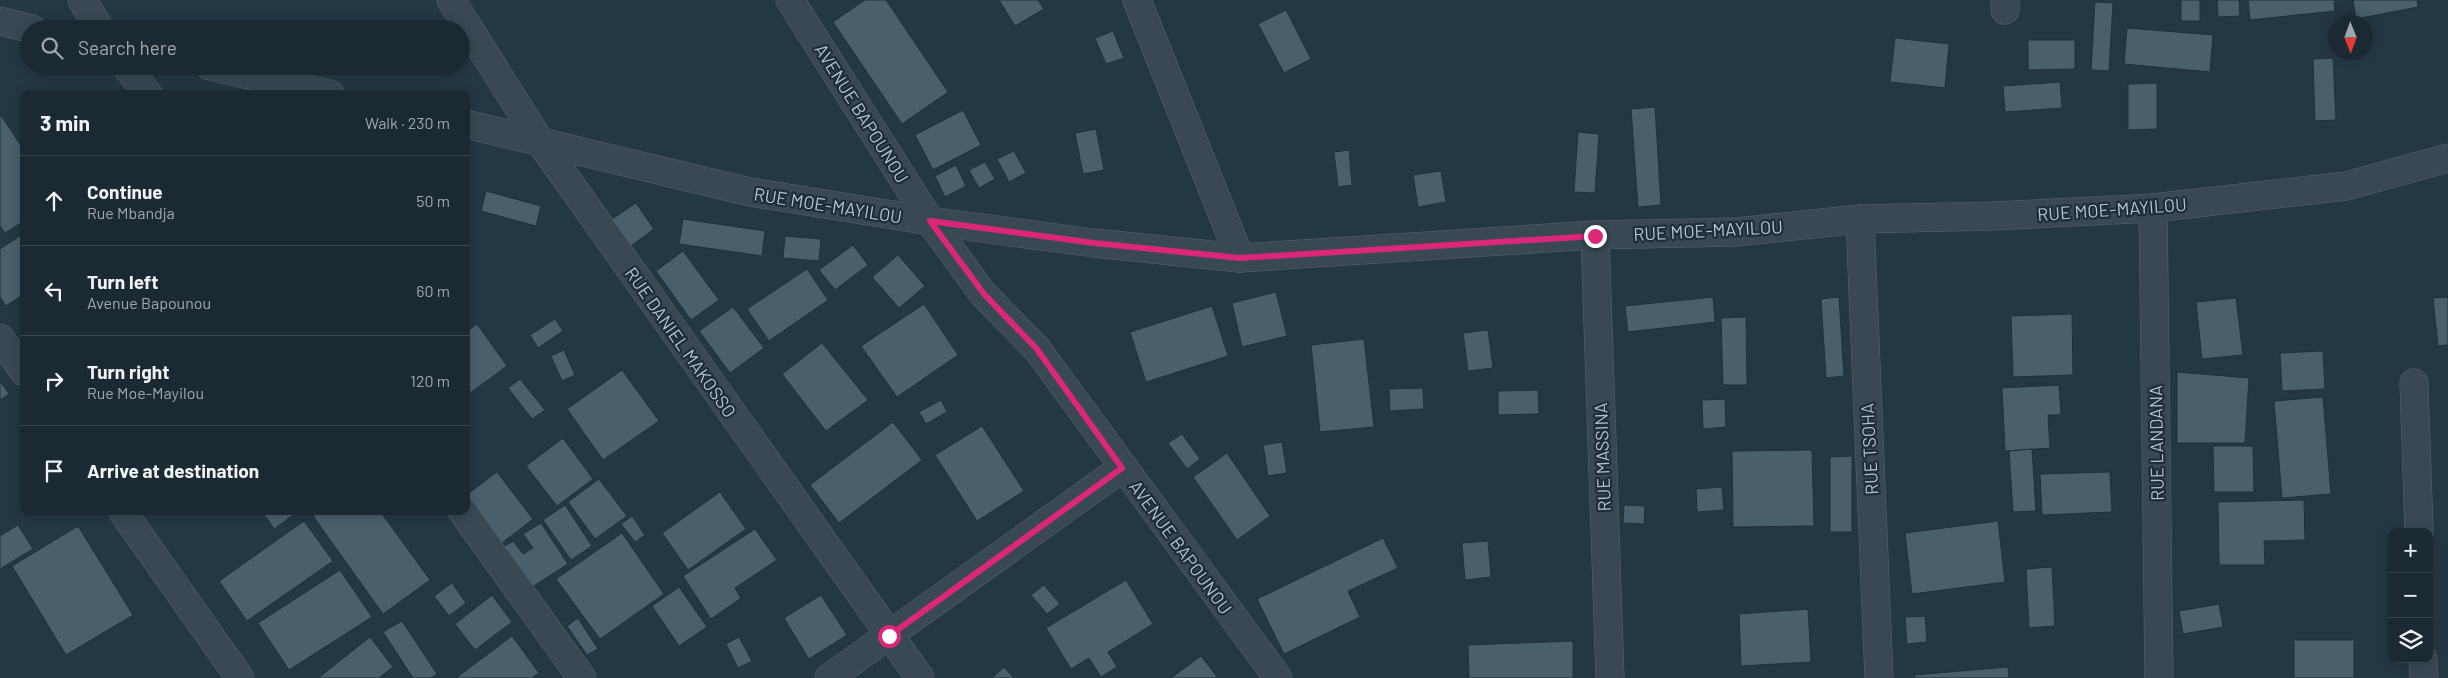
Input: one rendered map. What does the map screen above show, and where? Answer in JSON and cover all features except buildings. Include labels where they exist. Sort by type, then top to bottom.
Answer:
[{"type":"street","points":[[82,0],[94,20]]},
{"type":"street","name":"RUE DANIEL MAKOSSO","points":[[451,0],[464,20]]},
{"type":"street","name":"AVENUE BAPOUNOU","points":[[790,0],[930,221],[984,294],[1036,348],[1122,468],[1278,678]]},
{"type":"street","points":[[1137,0],[1240,258]]},
{"type":"street","points":[[0,21],[20,26]]},
{"type":"street","name":"RUE DANIEL MAKOSSO","points":[[470,30],[539,140],[920,678]]},
{"type":"street","points":[[133,75],[145,90]]},
{"type":"street","points":[[249,75],[313,90]]},
{"type":"street","name":"RUE MOE-MAYILOU","points":[[470,125],[750,192],[930,221],[1094,243],[1240,258],[1595,236],[1737,232],[1860,219],[1994,216],[2153,208],[2346,186],[2448,158]]},
{"type":"street","name":"RUE LANDANA","points":[[2153,208],[2159,678]]},
{"type":"street","name":"RUE TSOHA","points":[[1860,219],[1879,678]]},
{"type":"street","name":"RUE MASSINA","points":[[1595,236],[1610,678]]},
{"type":"street","points":[[0,338],[20,366]]},
{"type":"street","points":[[2414,383],[2419,528]]},
{"type":"street","points":[[829,678],[1122,468]]},
{"type":"street","points":[[125,515],[240,678]]},
{"type":"street","points":[[465,515],[582,678]]},
{"type":"street","points":[[2423,663],[2424,678]]},
{"type":"route","points":[[889,636],[1122,468],[1036,348],[984,294],[930,221],[1094,243],[1240,258],[1595,236]]}]
